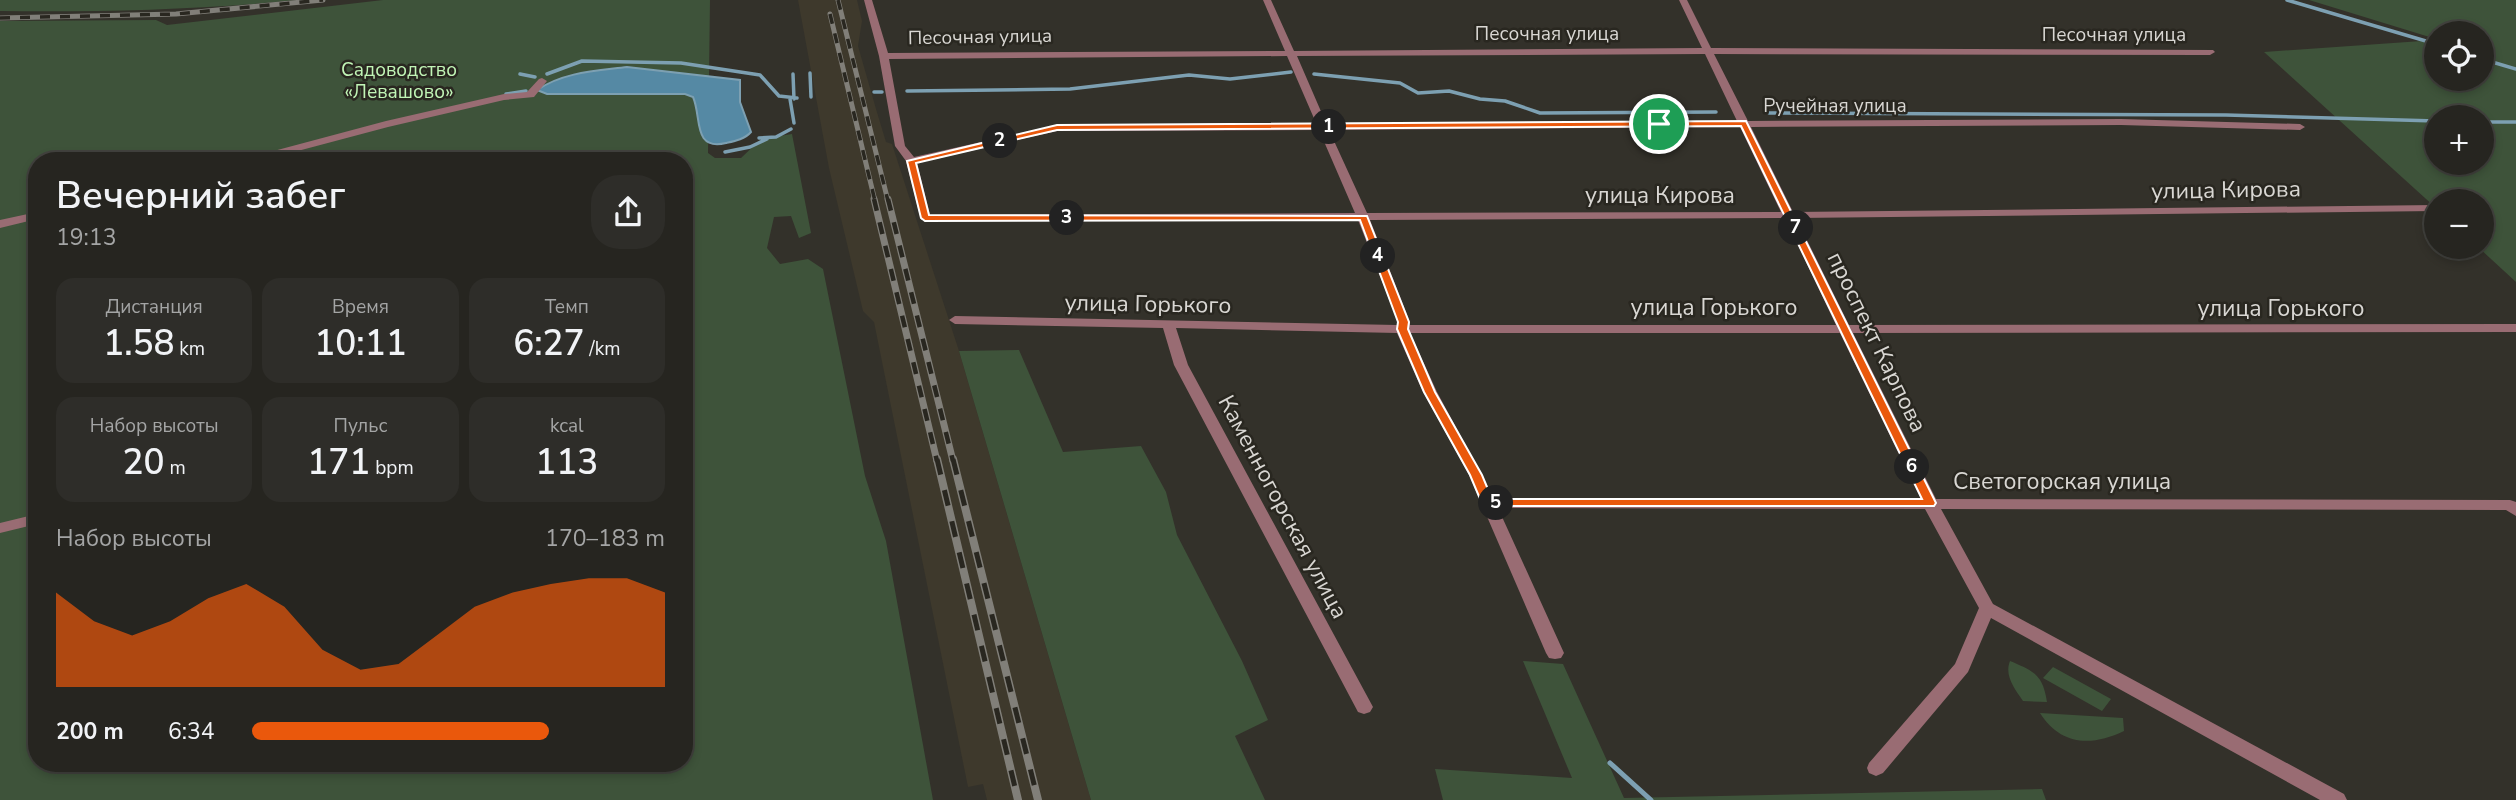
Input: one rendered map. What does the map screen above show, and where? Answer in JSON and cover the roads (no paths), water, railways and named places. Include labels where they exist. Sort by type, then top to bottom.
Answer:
[{"type":"street","points":[[868,0],[884,56],[900,146],[911,161]]},
{"type":"street","points":[[1267,0],[1363,218],[1404,322],[1402,329],[1430,392],[1476,475],[1555,653]]},
{"type":"street","name":"проспект Карпова","points":[[1684,0],[1930,503],[1987,608]]},
{"type":"street","name":"Песочная улица","points":[[884,56],[1291,52],[2210,52]]},
{"type":"street","points":[[282,152],[399,121],[504,97],[530,95],[542,81]]},
{"type":"street","name":"Ручейная улица","points":[[911,161],[1057,128],[2121,122],[2300,127]]},
{"type":"street","name":"улица Кирова","points":[[911,161],[925,218],[1363,218],[2424,208]]},
{"type":"street","points":[[0,225],[28,217]]},
{"type":"street","name":"улица Горького","points":[[954,320],[1402,329],[2516,328]]},
{"type":"street","name":"Каменногорская улица","points":[[1169,326],[1181,365],[1364,707]]},
{"type":"street","name":"Светогорская улица","points":[[1488,503],[1930,503],[2513,508]]},
{"type":"street","points":[[0,528],[28,521]]},
{"type":"street","points":[[1876,768],[1962,667],[1987,608],[2337,800]]},
{"type":"water","points":[[627,67],[740,80],[740,102],[751,132],[743,138],[729,142],[708,142],[700,131],[693,97],[685,94],[547,94],[537,90],[569,76]]},
{"type":"waterway","points":[[2287,0],[2424,40]]},
{"type":"waterway","points":[[547,74],[582,61],[681,63],[760,75],[779,96],[794,98]]},
{"type":"waterway","points":[[2494,63],[2516,69]]},
{"type":"waterway","points":[[907,91],[1070,89],[1189,75],[1230,79],[1291,72]]},
{"type":"waterway","points":[[810,73],[811,97]]},
{"type":"waterway","points":[[520,74],[535,77]]},
{"type":"waterway","points":[[793,74],[794,98]]},
{"type":"waterway","points":[[1314,74],[1400,83],[1418,93],[1449,91],[1480,99],[1505,101],[1540,113],[1716,112]]},
{"type":"waterway","points":[[506,94],[526,91]]},
{"type":"waterway","points":[[874,92],[882,92]]},
{"type":"waterway","points":[[790,99],[794,123]]},
{"type":"waterway","points":[[1769,113],[2226,115],[2424,121]]},
{"type":"waterway","points":[[2494,122],[2516,122]]},
{"type":"waterway","points":[[759,138],[776,137],[791,129]]},
{"type":"waterway","points":[[725,152],[750,147],[767,139]]},
{"type":"waterway","points":[[1610,763],[1651,800]]},
{"type":"railway","points":[[0,18],[176,14],[323,0]]},
{"type":"railway","points":[[838,0],[888,201]]},
{"type":"railway","points":[[830,14],[875,201]]},
{"type":"railway","points":[[874,199],[937,461]]},
{"type":"railway","points":[[888,199],[953,461]]},
{"type":"railway","points":[[937,459],[1018,800]]},
{"type":"railway","points":[[953,459],[1038,800]]},
{"type":"park label","name":"Садоводство «Левашово»","points":[[399,81]]}]
